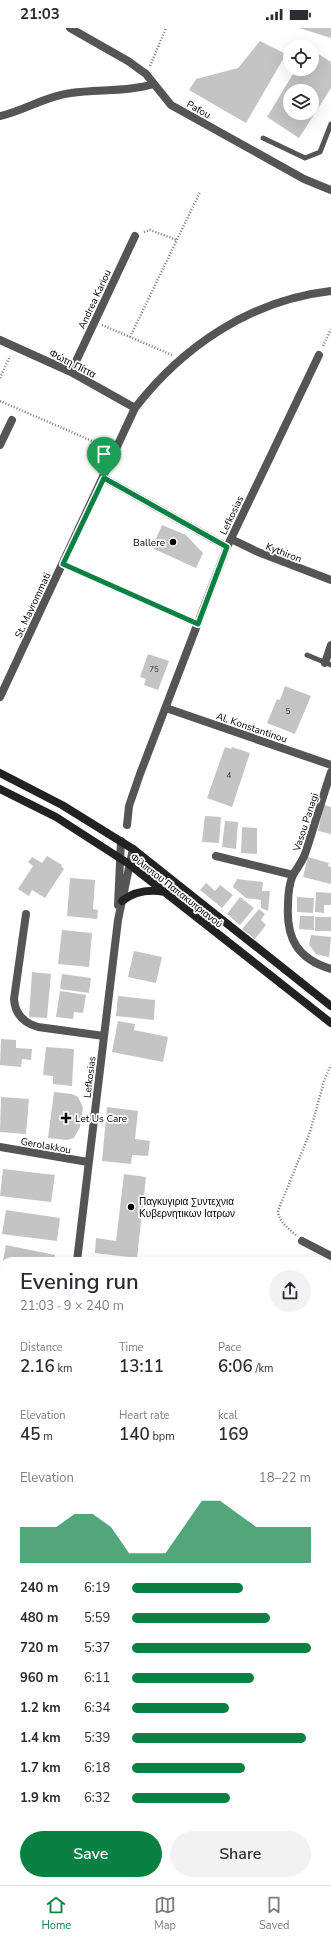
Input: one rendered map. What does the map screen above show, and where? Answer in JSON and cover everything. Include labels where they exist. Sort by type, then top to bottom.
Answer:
[{"type":"main road","name":"Φίλιππου Παπακυπριανού","points":[[0,773],[62,805],[133,848],[331,1006]]},
{"type":"main road","name":"Φίλιππου Παπακυπριανού","points":[[0,789],[56,817],[130,864],[331,1023]]},
{"type":"main road","points":[[122,901],[131,894],[139,892],[156,890],[165,892]]},
{"type":"street","name":"Pafou","points":[[70,28],[128,61],[146,74],[171,105],[304,179],[331,190]]},
{"type":"street","points":[[0,116],[47,98],[70,93],[141,88],[154,84]]},
{"type":"street","name":"Andrea Kariou","points":[[71,372],[135,236]]},
{"type":"street","name":"St. Mavrommati","points":[[0,697],[104,478],[135,408],[160,378],[181,358],[212,335],[257,310],[307,295],[331,291]]},
{"type":"street","name":"Φώτη Πίττα","points":[[0,340],[71,372],[135,408]]},
{"type":"street","name":"Lefkosias","points":[[127,825],[129,806],[140,774],[227,547],[319,355]]},
{"type":"street","points":[[0,445],[12,420]]},
{"type":"street","points":[[104,478],[227,547]]},
{"type":"street","name":"Kythiron","points":[[231,539],[258,552],[331,580]]},
{"type":"street","points":[[328,664],[331,645]]},
{"type":"street","name":"Al. Konstantinou","points":[[166,708],[331,765]]},
{"type":"street","name":"Vasou Panagi","points":[[331,772],[304,856],[293,875],[288,899],[288,926],[291,938],[297,949],[307,958],[331,969]]},
{"type":"street","name":"Lefkosias","points":[[118,920],[121,841]]},
{"type":"street","name":"Lefkosias","points":[[77,1257],[118,920],[133,848]]},
{"type":"street","points":[[216,856],[293,875]]},
{"type":"street","points":[[26,914],[14,999],[20,1017],[31,1025],[38,1027],[104,1036]]},
{"type":"street","name":"Gerolakkou","points":[[0,1147],[88,1162]]},
{"type":"street","points":[[302,1241],[331,1256]]},
{"type":"lane","points":[[263,138],[305,158],[320,152],[331,124]]},
{"type":"lane","points":[[306,655],[328,664]]},
{"type":"path","points":[[146,74],[166,28]]},
{"type":"path","points":[[130,337],[200,192]]},
{"type":"path","points":[[135,236],[150,230],[177,240]]},
{"type":"path","points":[[95,322],[181,358]]},
{"type":"path","points":[[319,355],[331,329]]},
{"type":"path","points":[[0,378],[15,346]]},
{"type":"path","points":[[0,401],[116,452]]},
{"type":"path","points":[[63,564],[198,624]]},
{"type":"path","points":[[302,1241],[282,1222],[279,1218],[278,1211],[310,1132],[324,1081],[331,1065]]},
{"type":"building","points":[[299,28],[331,28],[331,38]]},
{"type":"building","points":[[260,41],[283,52],[283,59],[246,123],[189,90],[196,79],[238,68]]},
{"type":"building","points":[[319,54],[331,62],[331,88],[319,107],[319,84],[287,84],[292,76],[319,76]]},
{"type":"building","points":[[283,91],[283,120],[311,120],[299,138],[267,117]]},
{"type":"building","name":"Ballere","points":[[162,525],[186,535],[203,553],[196,568],[152,548]]},
{"type":"building","points":[[148,654],[169,661],[158,690],[144,685],[146,679],[140,677]]},
{"type":"building","points":[[285,686],[311,696],[295,734],[267,723],[277,699],[280,700]]},
{"type":"building","points":[[225,747],[231,749],[232,747],[250,753],[232,807],[207,798]]},
{"type":"building","points":[[324,805],[331,807],[331,834],[318,831]]},
{"type":"building","points":[[205,816],[221,817],[219,843],[202,842]]},
{"type":"building","points":[[225,821],[238,822],[236,849],[222,847]]},
{"type":"building","points":[[242,827],[257,828],[257,854],[241,853]]},
{"type":"building","points":[[47,856],[62,865],[61,866],[64,869],[45,898],[32,890],[29,896],[18,889],[33,866],[28,862],[32,857],[42,863]]},
{"type":"building","points":[[308,857],[329,863],[328,866],[331,867],[331,884],[303,877]]},
{"type":"building","points":[[70,878],[95,880],[93,909],[98,910],[97,919],[67,916]]},
{"type":"building","points":[[237,879],[263,882],[262,891],[270,891],[268,911],[261,908],[261,900],[246,898],[233,887]]},
{"type":"building","points":[[206,883],[215,891],[220,885],[233,895],[222,908],[200,890]]},
{"type":"building","points":[[316,892],[331,893],[331,905],[324,905],[324,913],[315,912]]},
{"type":"building","points":[[240,897],[254,908],[240,925],[227,914]]},
{"type":"building","points":[[297,897],[314,898],[313,913],[297,912]]},
{"type":"building","points":[[259,909],[265,914],[261,920],[266,925],[255,939],[242,929]]},
{"type":"building","points":[[300,916],[314,916],[314,930],[299,929]]},
{"type":"building","points":[[315,917],[331,917],[331,931],[315,931]]},
{"type":"building","points":[[62,930],[92,933],[89,967],[58,964]]},
{"type":"building","points":[[311,935],[331,937],[329,957],[316,954],[309,945]]},
{"type":"building","points":[[134,951],[162,957],[156,983],[128,977]]},
{"type":"building","points":[[32,972],[51,974],[47,1018],[29,1017]]},
{"type":"building","points":[[62,974],[91,978],[89,993],[60,989]]},
{"type":"building","points":[[60,991],[86,995],[83,1013],[74,1012],[73,1019],[56,1017]]},
{"type":"building","points":[[118,996],[155,1000],[154,1020],[116,1016]]},
{"type":"building","points":[[118,1021],[135,1024],[134,1030],[168,1037],[163,1062],[112,1052]]},
{"type":"building","points":[[1,1039],[16,1040],[16,1048],[32,1049],[31,1060],[22,1059],[21,1067],[0,1065]]},
{"type":"building","points":[[46,1047],[74,1049],[72,1086],[53,1084],[53,1076],[43,1075]]},
{"type":"building","name":"Let Us Care","points":[[54,1092],[72,1094],[78,1097],[81,1103],[83,1108],[80,1127],[74,1138],[67,1140],[48,1138]]},
{"type":"building","points":[[1,1097],[29,1099],[26,1134],[0,1132]]},
{"type":"building","points":[[107,1107],[138,1111],[135,1139],[150,1141],[148,1156],[132,1155],[131,1164],[102,1161]]},
{"type":"building","points":[[3,1169],[55,1175],[51,1202],[0,1196]]},
{"type":"building","name":"Παγκυγιρια Συντεχνια Κυβερνητικων Ιατρων","points":[[124,1174],[146,1177],[137,1257],[95,1253],[96,1238],[116,1241]]},
{"type":"building","points":[[6,1210],[60,1218],[57,1241],[2,1234]]},
{"type":"building","points":[[6,1245],[55,1255],[55,1257],[4,1257]]},
{"type":"place","name":"Ballere","points":[[173,542]]},
{"type":"place","name":"Let Us Care","points":[[66,1118]]},
{"type":"place","name":"Παγκυγιρια Συντεχνια Κυβερνητικων Ιατρων","points":[[131,1207]]},
{"type":"route","points":[[104,478],[227,547],[198,624],[63,564],[104,478]]}]
